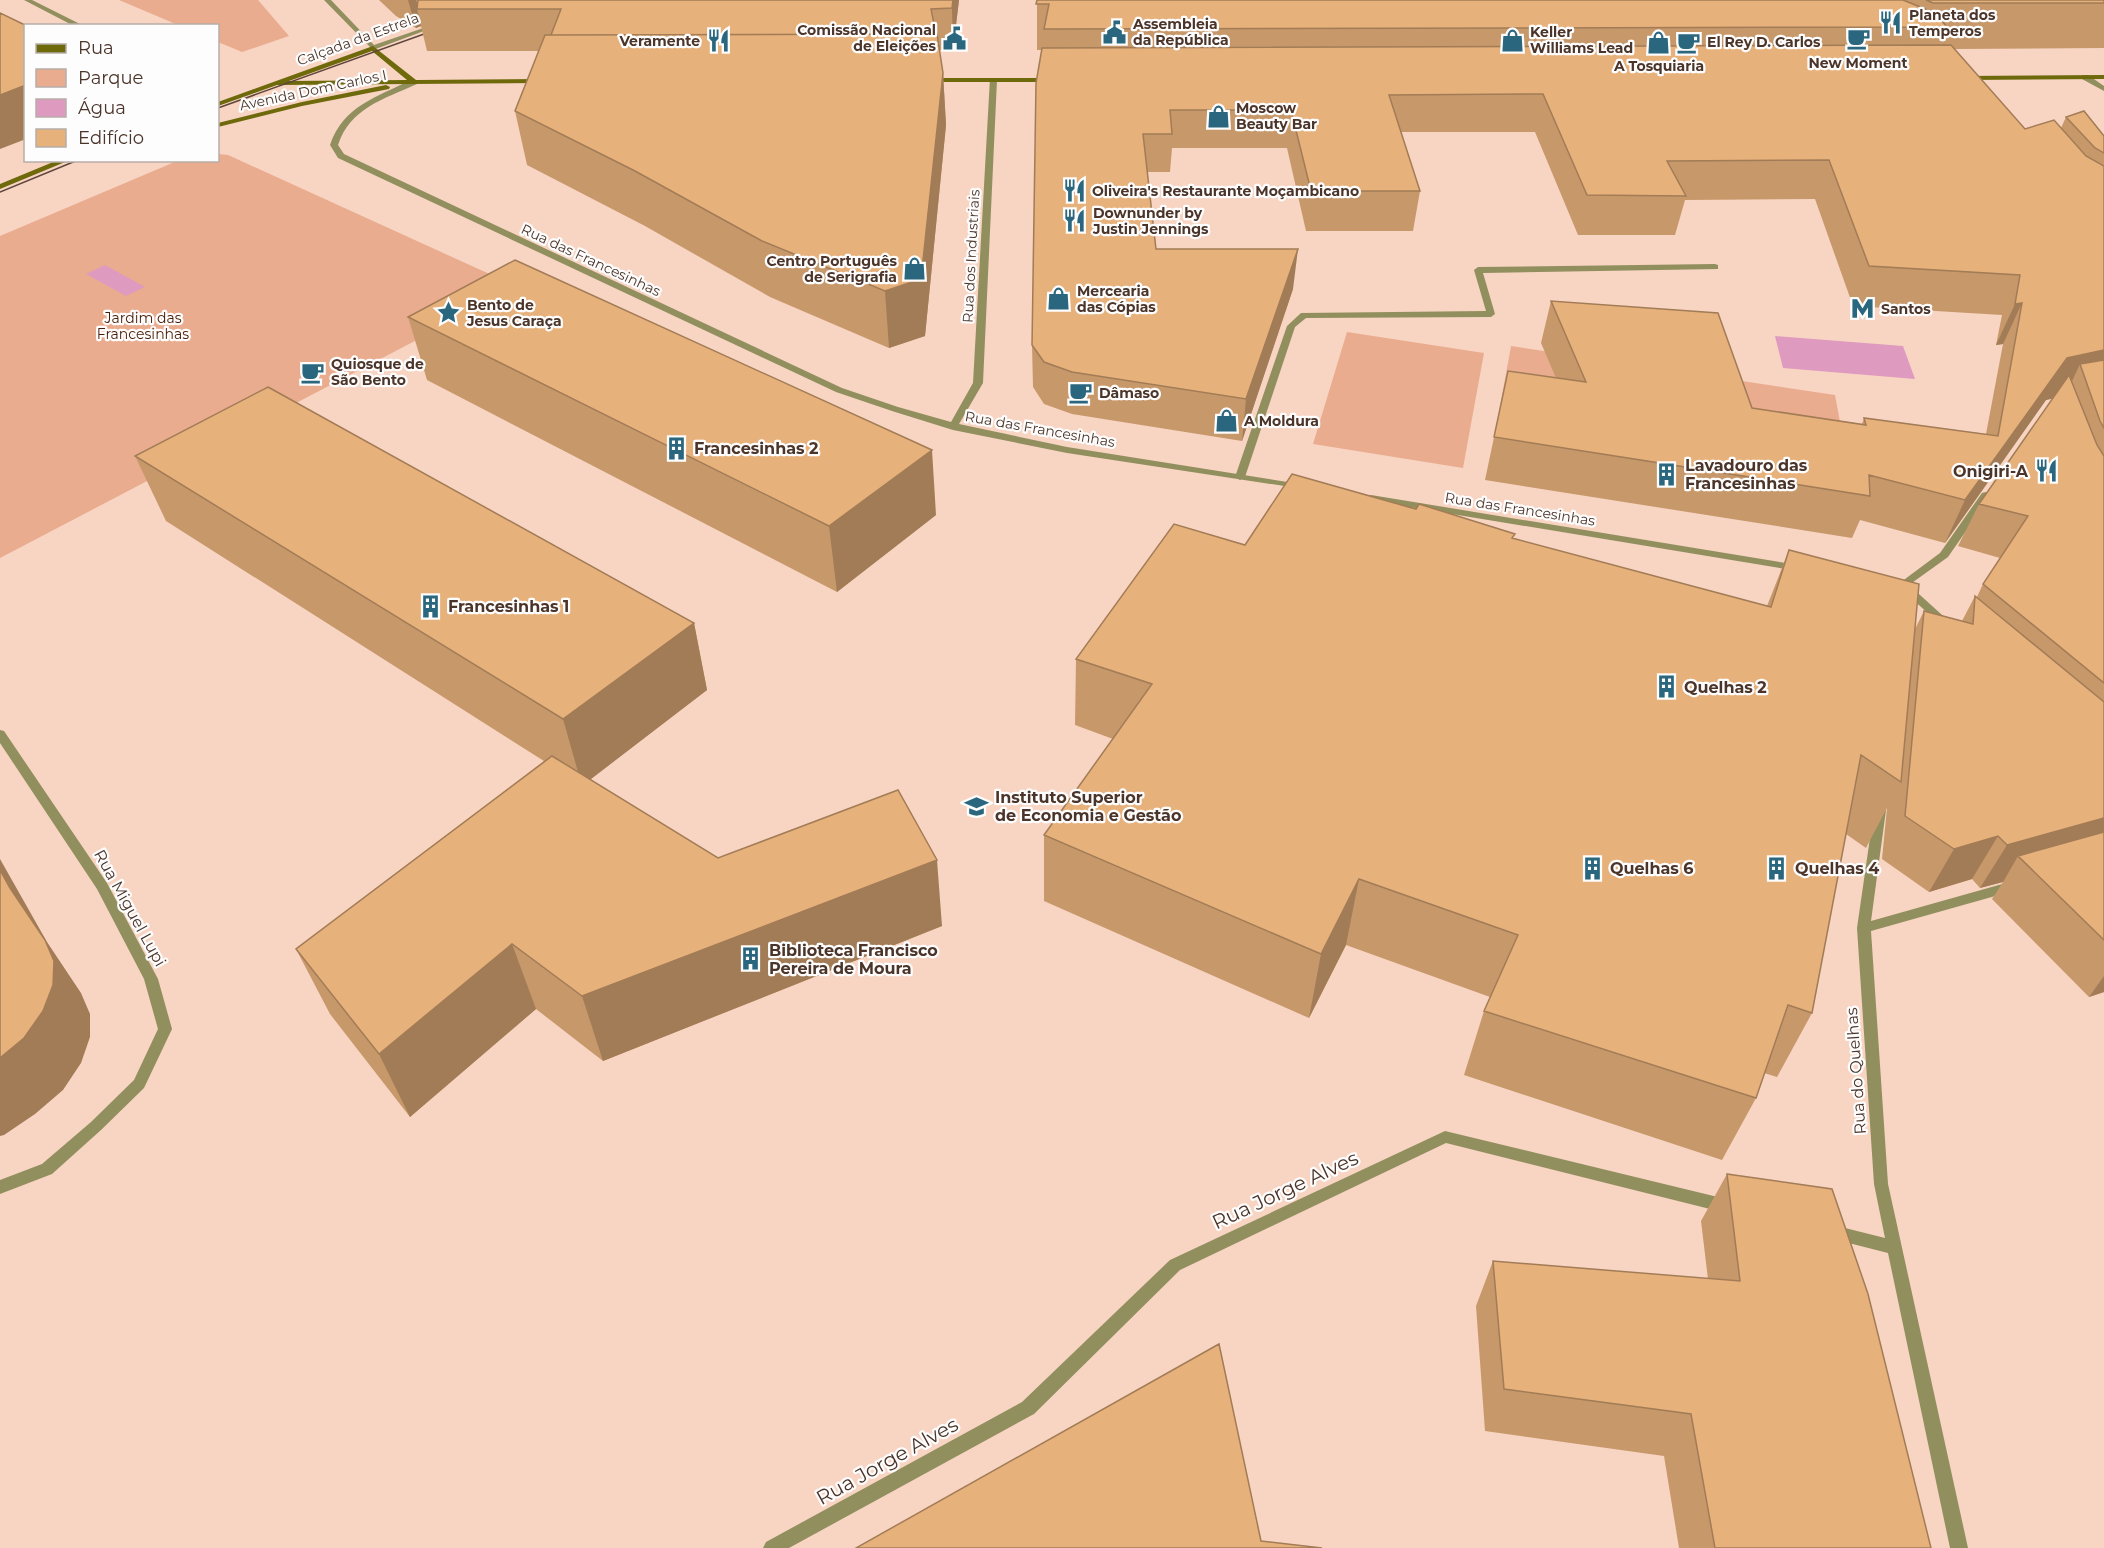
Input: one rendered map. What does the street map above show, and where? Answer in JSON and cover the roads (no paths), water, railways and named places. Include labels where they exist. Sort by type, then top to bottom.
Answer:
[{"type":"main road","name":"Avenida Dom Carlos I","points":[[373,48],[414,82]]},
{"type":"main road","name":"Calçada da Estrela","points":[[219,104],[373,48]]},
{"type":"main road","points":[[1950,78],[2104,77]]},
{"type":"main road","points":[[924,80],[1065,80]]},
{"type":"main road","name":"Avenida Dom Carlos I","points":[[277,83],[551,81]]},
{"type":"main road","name":"Avenida Dom Carlos I","points":[[219,125],[302,104],[414,82]]},
{"type":"main road","points":[[0,187],[62,162]]},
{"type":"street","points":[[27,0],[77,24]]},
{"type":"street","points":[[327,0],[373,48]]},
{"type":"street","name":"Calçada da Estrela","points":[[373,48],[444,22]]},
{"type":"street","points":[[1960,70],[1974,77],[1980,85]]},
{"type":"street","points":[[2085,77],[2104,89]]},
{"type":"street","name":"Rua dos Industriais","points":[[953,427],[978,383],[993,80]]},
{"type":"street","name":"Rua das Francesinhas","points":[[414,82],[362,108],[340,126],[334,145],[341,156],[839,390],[892,410],[1008,439],[1311,489]]},
{"type":"street","points":[[1240,477],[1291,326],[1304,315],[1491,314],[1478,270],[1715,267]]},
{"type":"street","points":[[1896,584],[1944,555],[1991,488]]},
{"type":"street","name":"Rua das Francesinhas","points":[[1359,496],[1808,570]]},
{"type":"street","points":[[1896,584],[1900,609]]},
{"type":"street","points":[[1896,584],[1955,630]]},
{"type":"street","name":"Rua Miguel Lupi","points":[[0,734],[102,886],[151,979],[165,1029],[139,1084],[96,1126],[47,1169],[0,1187]]},
{"type":"street","name":"Rua do Quelhas","points":[[1882,796],[1864,928],[1881,1184],[1959,1548]]},
{"type":"street","points":[[1864,928],[2027,882]]},
{"type":"street","name":"Rua Jorge Alves","points":[[772,1548],[1028,1408],[1175,1265],[1445,1137],[1743,1210]]},
{"type":"street","points":[[1812,1227],[1893,1247]]},
{"type":"water","points":[[105,265],[145,287],[126,296],[86,274]]},
{"type":"water","points":[[1775,336],[1903,346],[1915,379],[1783,368]]},
{"type":"tram line","points":[[219,108],[438,29]]},
{"type":"tram line","points":[[0,192],[73,162]]},
{"type":"place","name":"Planeta dos Temperos","points":[[1891,23]]},
{"type":"place","name":"Assembleia da República","points":[[1115,32]]},
{"type":"place","name":"Comissão Nacional de Eleições","points":[[954,38]]},
{"type":"place","name":"New Moment","points":[[1858,39]]},
{"type":"place","name":"Keller Williams Lead","points":[[1512,40]]},
{"type":"place","name":"Veramente","points":[[718,41]]},
{"type":"place","name":"A Tosquiaria","points":[[1659,42]]},
{"type":"place","name":"El Rey D. Carlos","points":[[1689,42]]},
{"type":"place","name":"Moscow Beauty Bar","points":[[1218,116]]},
{"type":"place","name":"Oliveira's Restaurante Moçambicano","points":[[1074,191]]},
{"type":"place","name":"Downunder by Justin Jennings","points":[[1075,221]]},
{"type":"place","name":"Centro Português de Serigrafia","points":[[915,269]]},
{"type":"place","name":"Mercearia das Cópias","points":[[1059,299]]},
{"type":"place","name":"Santos","points":[[1863,309]]},
{"type":"place","name":"Bento de Jesus Caraça","points":[[449,313]]},
{"type":"place","name":"Quiosque de São Bento","points":[[313,372]]},
{"type":"place","name":"Dâmaso","points":[[1081,393]]},
{"type":"place","name":"A Moldura","points":[[1226,421]]},
{"type":"place","name":"Francesinhas 2","points":[[676,448]]},
{"type":"place","name":"Onigiri-A","points":[[2046,471]]},
{"type":"place","name":"Lavadouro das Francesinhas","points":[[1667,474]]},
{"type":"place","name":"Francesinhas 1","points":[[430,606]]},
{"type":"place","name":"Quelhas 2","points":[[1666,687]]},
{"type":"place","name":"Instituto Superior de Economia e Gestão","points":[[977,806]]},
{"type":"place","name":"Quelhas 6","points":[[1592,868]]},
{"type":"place","name":"Quelhas 4","points":[[1777,868]]},
{"type":"place","name":"Biblioteca Francisco Pereira de Moura","points":[[751,959]]},
{"type":"park label","name":"Jardim das Francesinhas","points":[[143,326]]}]
